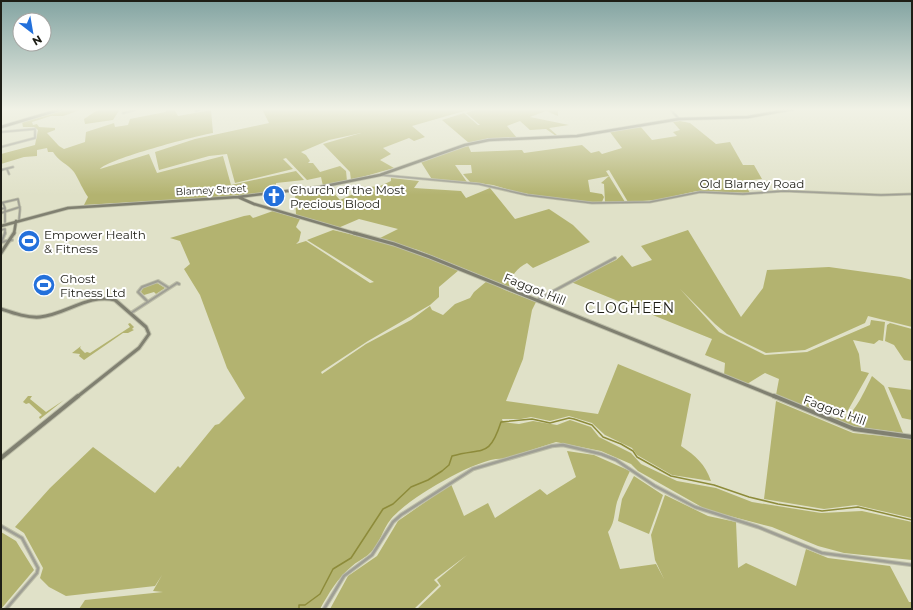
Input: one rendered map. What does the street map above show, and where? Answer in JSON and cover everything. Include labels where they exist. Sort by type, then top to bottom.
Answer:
[{"type":"street","points":[[1,147],[32,140],[35,137]]},
{"type":"street","name":"Blarney Street","points":[[1,226],[74,207],[238,197],[315,188],[380,175],[480,142],[497,139],[538,137]]},
{"type":"street","points":[[1,170],[13,167]]},
{"type":"street","points":[[7,169],[9,174]]},
{"type":"street","name":"Old Blarney Road","points":[[380,175],[432,181],[479,184],[527,195],[592,203],[650,202],[700,192],[743,194],[784,191],[881,195],[912,194]]},
{"type":"street","name":"Faggot Hill","points":[[238,197],[245,201],[299,218],[403,246],[854,429],[912,437]]},
{"type":"street","points":[[1,253],[12,240],[15,233],[20,207],[18,199],[2,203],[6,212],[5,222]]},
{"type":"street","points":[[1,213],[20,207]]},
{"type":"street","points":[[1,209],[5,208]]},
{"type":"street","points":[[1,230],[5,230],[6,232],[1,242]]},
{"type":"street","points":[[1,242],[12,240]]},
{"type":"street","points":[[537,300],[615,258]]},
{"type":"street","points":[[148,302],[138,293],[142,287],[159,281],[169,288]]},
{"type":"street","points":[[131,313],[177,283],[179,284]]},
{"type":"street","points":[[1,309],[26,316],[39,317],[62,312],[105,297],[114,299],[131,313],[146,328],[149,334],[144,344],[1,459]]},
{"type":"street","points":[[324,609],[344,576],[372,556],[394,522],[401,515],[473,469],[552,446],[563,445],[601,454],[616,460],[655,486],[696,507],[758,527],[822,553],[912,565]]},
{"type":"street","points":[[1,526],[22,538],[38,568],[37,573],[6,609]]},
{"type":"shaded area","points":[[37,137],[51,137],[64,149],[85,142],[85,137],[192,137],[135,154],[106,165],[100,169],[149,154],[157,173],[223,156],[231,185],[296,171],[304,180],[276,183],[276,192],[208,198],[84,205],[88,197],[74,172],[53,152],[48,152],[47,148],[37,150],[37,156],[24,157],[1,164],[1,154],[35,145]]},
{"type":"shaded area","points":[[202,137],[341,137],[329,140],[301,152],[306,155],[310,161],[308,163],[313,163],[320,172],[340,166],[346,171],[347,181],[323,186],[321,177],[307,180],[286,158],[283,159],[293,169],[235,183],[227,154],[209,156],[159,170],[155,152]]},
{"type":"shaded area","points":[[346,137],[424,137],[414,141],[409,138],[383,148],[391,154],[380,160],[394,168],[351,180],[350,172],[323,144]]},
{"type":"shaded area","points":[[463,137],[517,138],[490,138],[469,143]]},
{"type":"shaded area","points":[[614,137],[650,137],[652,140],[668,137],[708,137],[716,144],[730,142],[743,165],[754,165],[762,179],[743,181],[750,193],[697,191],[657,200],[628,202],[609,170],[606,171],[625,202],[605,202],[604,184],[601,183],[609,176],[588,180],[590,192],[602,194],[604,197],[602,202],[590,202],[551,198],[517,192],[493,185],[470,182],[463,174],[472,173],[471,165],[455,165],[467,182],[433,181],[421,162],[468,145],[471,152],[522,150],[524,153],[582,145],[591,153],[599,151],[602,154],[622,148]]},
{"type":"shaded area","points":[[391,178],[419,181],[414,188],[461,191],[466,198],[490,188],[515,219],[549,209],[573,225],[590,242],[533,268],[527,263],[523,265],[513,275],[509,287],[418,250],[378,239],[398,229],[359,219],[338,228],[296,215],[295,193],[328,187],[340,200],[369,187],[380,186],[391,181]]},
{"type":"shaded area","points":[[273,211],[300,219],[296,227],[301,232],[299,241],[296,244],[306,241],[370,283],[374,282],[307,240],[333,230],[390,244],[459,270],[439,287],[439,297],[430,305],[368,341],[321,372],[322,374],[366,344],[411,320],[430,306],[432,310],[443,315],[455,304],[470,298],[474,292],[487,281],[536,302],[532,310],[523,359],[506,401],[598,414],[618,364],[691,394],[681,446],[699,461],[706,470],[711,481],[672,475],[637,455],[632,448],[605,435],[592,423],[569,416],[550,421],[531,417],[521,419],[502,419],[503,422],[519,424],[533,421],[557,425],[570,420],[591,427],[599,437],[631,453],[641,464],[677,481],[716,488],[752,502],[821,513],[862,511],[912,522],[912,560],[844,553],[818,546],[772,527],[707,510],[638,471],[631,464],[601,451],[556,442],[503,459],[477,464],[444,481],[411,501],[391,519],[372,551],[353,565],[337,581],[320,609],[79,609],[85,600],[163,592],[153,591],[162,575],[155,586],[66,596],[49,587],[40,578],[43,568],[24,533],[15,527],[50,488],[93,447],[155,493],[178,466],[180,468],[215,425],[219,424],[245,398],[227,368],[200,295],[184,269],[190,264],[180,241],[170,238],[244,216],[250,215],[253,218]]},
{"type":"shaded area","points":[[688,230],[741,317],[763,288],[767,270],[829,267],[901,277],[912,280],[912,327],[868,316],[865,323],[805,350],[766,353],[727,334],[680,289],[719,332],[765,355],[807,352],[870,325],[871,320],[885,322],[883,341],[879,340],[874,344],[853,340],[859,354],[861,371],[869,373],[847,412],[831,415],[801,406],[776,395],[779,379],[765,373],[747,384],[724,375],[725,363],[705,355],[712,339],[571,282],[616,260],[622,255],[632,267],[652,260],[641,246]]},
{"type":"shaded area","points":[[157,283],[165,288],[156,294],[154,292],[144,295],[141,292],[143,287]]},
{"type":"shaded area","points":[[130,323],[134,327],[132,329],[134,330],[128,333],[123,333],[84,360],[79,356],[80,354],[72,353],[81,346],[80,348],[85,353],[90,353],[130,327],[128,324]]},
{"type":"shaded area","points":[[890,323],[912,329],[912,361],[904,360],[894,345],[885,341],[887,325]]},
{"type":"shaded area","points":[[872,376],[884,386],[903,433],[850,426],[821,416],[838,418],[847,416],[858,404]]},
{"type":"shaded area","points":[[888,387],[912,390],[912,420],[902,418]]},
{"type":"shaded area","points":[[28,396],[32,396],[30,399],[46,412],[64,400],[40,419],[39,417],[42,415],[29,403],[26,404],[23,402]]},
{"type":"shaded area","points":[[776,401],[853,433],[912,439],[912,518],[856,505],[824,509],[764,499]]},
{"type":"shaded area","points":[[567,451],[594,455],[630,471],[617,502],[613,521],[608,532],[620,569],[656,564],[664,579],[655,560],[651,535],[665,495],[708,516],[736,522],[738,568],[746,563],[796,586],[806,549],[828,558],[890,566],[909,602],[912,602],[912,609],[417,609],[441,586],[437,580],[467,555],[434,580],[439,585],[414,609],[330,609],[348,576],[377,556],[398,521],[451,484],[464,516],[488,503],[495,518],[540,489],[547,495],[576,477]]},
{"type":"shaded area","points":[[634,476],[663,495],[649,534],[618,521],[622,499]]},
{"type":"shaded area","points":[[1,532],[16,541],[34,570],[1,609]]},
{"type":"waterway","points":[[299,609],[299,605],[305,605],[320,594],[333,569],[351,558],[383,509],[393,504],[411,487],[428,480],[442,471],[449,465],[452,456],[484,450],[493,442],[501,422],[532,419],[550,423],[569,418],[574,419],[592,425],[603,437],[621,444],[633,451],[637,457],[671,476],[714,485],[749,497],[778,504],[822,511],[858,507],[912,520]]},
{"type":"place","name":"Church of the Most Precious Blood","points":[[274,196]]},
{"type":"place","name":"Empower Health & Fitness","points":[[29,241]]},
{"type":"place","name":"Ghost Fitness Ltd","points":[[44,285]]},
{"type":"district","name":"CLOGHEEN","points":[[630,308]]}]
